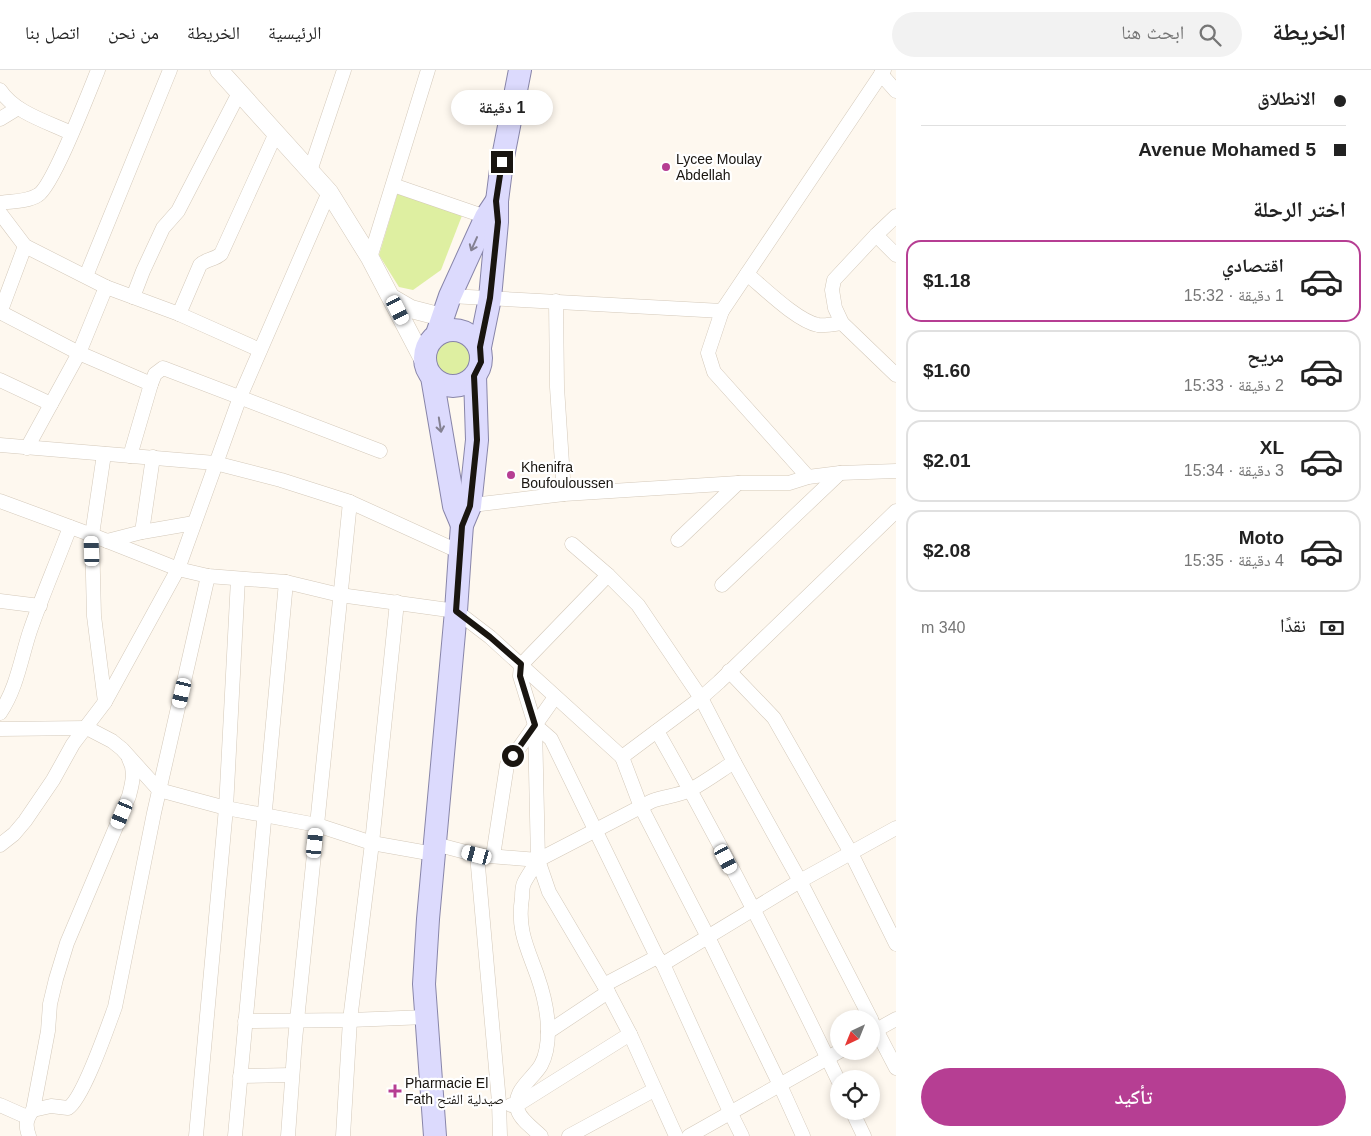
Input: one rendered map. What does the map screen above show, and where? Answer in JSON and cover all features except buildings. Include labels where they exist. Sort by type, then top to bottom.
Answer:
[{"type":"main road","points":[[429,370],[446,385],[454,386],[469,381],[474,376],[481,362],[480,347],[490,298],[493,213],[520,70]]},
{"type":"main road","points":[[462,512],[425,352],[439,326],[450,296],[493,213]]},
{"type":"main road","points":[[439,326],[444,330],[461,330],[469,334],[480,347]]},
{"type":"main road","points":[[435,1136],[424,984],[434,849],[456,611],[462,512],[477,440],[474,376]]},
{"type":"street","points":[[0,203],[31,199],[43,192],[98,70]]},
{"type":"street","points":[[86,276],[170,70]]},
{"type":"street","points":[[219,70],[329,192],[370,258],[429,370]]},
{"type":"street","points":[[310,171],[344,70]]},
{"type":"street","points":[[370,258],[428,70]]},
{"type":"street","points":[[808,477],[714,372],[708,353],[722,311],[882,72],[896,91]]},
{"type":"street","points":[[0,90],[18,108],[71,133]]},
{"type":"street","points":[[133,298],[163,228],[178,211],[239,93]]},
{"type":"street","points":[[0,119],[18,108]]},
{"type":"street","points":[[179,314],[200,265],[204,260],[217,258],[221,254],[276,133]]},
{"type":"street","points":[[393,185],[493,213]]},
{"type":"street","points":[[0,845],[14,834],[25,821],[53,780],[73,744],[105,702],[178,569],[240,397],[329,192]]},
{"type":"street","points":[[0,213],[25,246],[106,287],[179,314],[260,350]]},
{"type":"street","points":[[896,216],[876,234],[834,280],[832,290],[835,308],[842,323],[896,375]]},
{"type":"street","points":[[876,234],[896,255]]},
{"type":"street","points":[[25,246],[0,313],[79,353],[151,384]]},
{"type":"street","points":[[748,274],[794,313],[810,322],[819,325],[842,323]]},
{"type":"street","points":[[27,448],[79,353],[106,287]]},
{"type":"street","points":[[450,296],[722,311]]},
{"type":"street","points":[[392,298],[439,326]]},
{"type":"street","points":[[556,301],[556,387],[564,494]]},
{"type":"street","points":[[130,456],[151,384],[155,374],[163,368],[380,451]]},
{"type":"street","points":[[0,380],[51,404]]},
{"type":"street","points":[[0,445],[215,463],[281,480],[350,502],[460,552]]},
{"type":"street","points":[[104,454],[92,535],[94,616],[105,702]]},
{"type":"street","points":[[142,532],[153,457]]},
{"type":"street","points":[[462,512],[564,494],[738,483],[789,483],[808,477],[840,473],[896,471]]},
{"type":"street","points":[[722,585],[840,473]]},
{"type":"street","points":[[678,540],[738,483]]},
{"type":"street","points":[[0,501],[178,569],[208,576],[286,582],[340,595],[456,611],[490,637],[622,756],[641,807],[708,937],[803,1136]]},
{"type":"street","points":[[288,1136],[297,1020],[350,502]]},
{"type":"street","points":[[622,756],[701,698],[896,511]]},
{"type":"street","points":[[107,542],[142,532],[194,523]]},
{"type":"street","points":[[0,713],[9,697],[29,632],[70,527]]},
{"type":"street","points":[[572,544],[608,575],[638,605],[701,698],[800,881],[864,1010]]},
{"type":"street","points":[[608,575],[521,664],[520,676],[535,725],[538,860],[549,892],[630,1034],[676,1136]]},
{"type":"street","points":[[0,1105],[30,1114],[51,1106],[68,1108],[73,1105],[78,1098],[104,1037],[119,992],[159,790],[208,576]]},
{"type":"street","points":[[196,1136],[226,808],[238,578]]},
{"type":"street","points":[[235,1136],[286,582]]},
{"type":"street","points":[[0,601],[40,606]]},
{"type":"street","points":[[343,1136],[350,1020],[372,843],[397,602]]},
{"type":"street","points":[[730,672],[774,718],[851,853],[896,944]]},
{"type":"street","points":[[493,856],[507,765],[555,697]]},
{"type":"street","points":[[535,725],[551,739],[660,960],[742,1136]]},
{"type":"street","points":[[0,729],[87,728],[112,741],[122,749],[132,763],[134,778],[129,796],[67,943],[56,979],[50,1004],[48,1031],[26,1126],[29,1136]]},
{"type":"street","points":[[657,731],[830,1049]]},
{"type":"street","points":[[128,757],[159,790],[226,808],[317,825],[372,843],[538,860]]},
{"type":"street","points":[[541,1136],[523,1118],[517,1106],[517,1100],[522,1088],[537,1071],[544,1058],[548,1032],[544,1000],[524,942],[520,912],[524,884],[538,860],[662,797],[676,796],[690,790],[734,762]]},
{"type":"street","points":[[548,1032],[606,989],[708,937],[800,881],[896,828]]},
{"type":"street","points":[[477,855],[499,1102],[500,1136]]},
{"type":"street","points":[[245,1021],[350,1020],[427,1016]]},
{"type":"street","points":[[880,1023],[896,1019]]},
{"type":"street","points":[[499,1102],[517,1106],[630,1034]]},
{"type":"street","points":[[880,1039],[896,1068]]},
{"type":"street","points":[[689,1136],[830,1057]]},
{"type":"street","points":[[240,1076],[292,1075]]},
{"type":"street","points":[[569,1136],[654,1090]]},
{"type":"street","points":[[856,1120],[864,1136]]},
{"type":"green space","points":[[398,192],[463,213],[441,270],[413,290],[399,287],[379,255]]},
{"type":"green space","points":[[457,338],[464,341],[470,347],[473,358],[472,366],[464,375],[457,378],[449,378],[442,375],[434,366],[433,354],[436,347],[445,339]]},
{"type":"place","name":"Lycee Moulay Abdellah","points":[[666,167]]},
{"type":"place","name":"Khenifra Boufouloussen","points":[[511,475]]},
{"type":"place","name":"Pharmacie El Fath صيدلية الفتح","points":[[395,1091]]},
{"type":"route","points":[[502,162],[496,201],[498,222],[490,298],[480,347],[481,362],[479,370],[474,376],[477,440],[470,506],[462,526],[456,611],[521,664],[520,676],[535,725],[513,756]]}]
